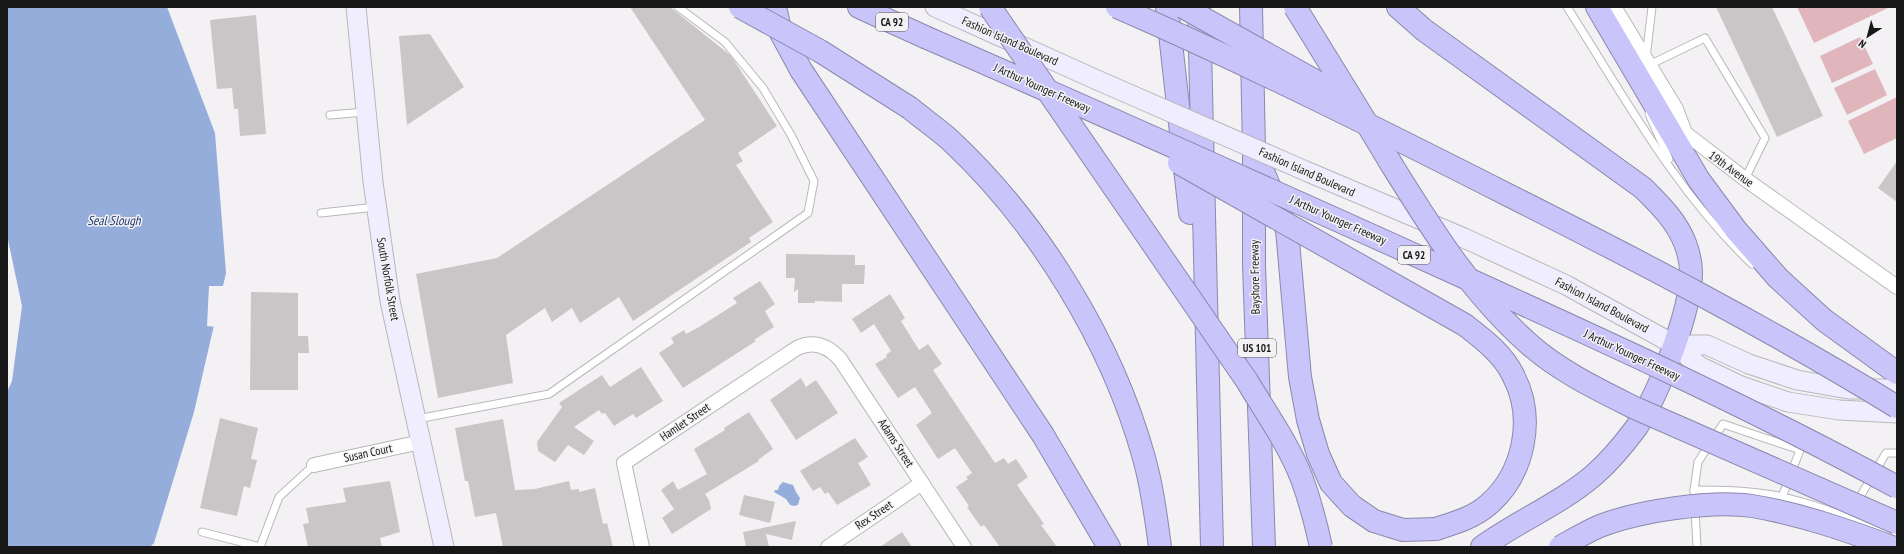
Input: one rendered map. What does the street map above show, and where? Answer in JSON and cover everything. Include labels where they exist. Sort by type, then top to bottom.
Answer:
[{"type":"highway","points":[[740,7],[820,52],[910,108],[950,140],[992,183],[1032,233],[1071,291],[1103,348],[1126,404],[1144,458],[1160,547]]},
{"type":"highway","points":[[775,7],[781,33],[801,70],[1043,435],[1108,547]]},
{"type":"highway","name":"J Arthur Younger Freeway","points":[[859,7],[1165,142],[1592,336],[1727,399],[1844,458],[1897,487]]},
{"type":"highway","points":[[990,7],[1246,381],[1280,436],[1302,479],[1317,528],[1321,547]]},
{"type":"highway","points":[[1117,7],[1343,111],[1494,188],[1746,318],[1897,407]]},
{"type":"highway","points":[[1167,7],[1207,365]]},
{"type":"highway","points":[[1183,7],[1331,88],[1494,188]]},
{"type":"highway","points":[[1199,7],[1212,547]]},
{"type":"highway","name":"Bayshore Freeway","points":[[1251,7],[1254,149],[1254,265],[1264,547]]},
{"type":"highway","points":[[1295,7],[1432,230],[1460,271],[1493,310],[1530,345],[1568,372],[1599,391],[1892,535]]},
{"type":"highway","points":[[1398,7],[1424,30],[1643,188],[1668,213],[1685,242],[1691,272],[1686,306],[1675,344],[1650,404],[1636,428],[1594,475],[1561,499],[1502,533],[1482,547]]},
{"type":"highway","points":[[1597,7],[1699,180],[1736,230],[1778,278],[1824,320],[1897,373]]},
{"type":"highway","points":[[925,37],[1128,136],[1198,172],[1465,325],[1493,347],[1513,374],[1523,403],[1525,432],[1520,460],[1506,485],[1488,506],[1463,521],[1436,529],[1403,530],[1374,521],[1352,506],[1331,483],[1318,454],[1308,420],[1300,377],[1286,230],[1254,149]]},
{"type":"highway","points":[[1560,547],[1600,526],[1652,512],[1711,504],[1751,506],[1892,535]]},
{"type":"main road","name":"South Norfolk Street","points":[[356,7],[376,207],[390,301],[444,547]]},
{"type":"main road","name":"Fashion Island Boulevard","points":[[935,7],[1097,80],[1464,238],[1552,279],[1675,344],[1699,366],[1741,386],[1788,402],[1839,410],[1897,413]]},
{"type":"main road","name":"Fashion Island Boulevard","points":[[1675,344],[1707,345],[1749,364],[1797,380],[1848,389],[1897,389]]},
{"type":"street","name":"19th Avenue","points":[[1614,7],[1676,109],[1685,133],[1745,179],[1897,287]]},
{"type":"street","name":"Hamlet Street","points":[[642,547],[624,463],[796,348],[813,343],[822,345]]},
{"type":"street","name":"Adams Street","points":[[822,345],[835,353],[840,359],[964,547]]},
{"type":"street","name":"Susan Court","points":[[314,465],[421,442]]},
{"type":"street","name":"Rex Street","points":[[828,547],[922,483]]},
{"type":"lane","points":[[417,419],[549,394],[808,213],[814,181],[791,135],[763,88],[725,42],[678,7]]},
{"type":"lane","points":[[1567,7],[1687,192],[1726,239],[1761,272]]},
{"type":"lane","points":[[1652,7],[1648,63],[1705,38],[1765,138],[1745,179]]},
{"type":"lane","points":[[1646,110],[1671,163]]},
{"type":"lane","points":[[330,115],[366,112]]},
{"type":"lane","points":[[321,213],[376,207]]},
{"type":"lane","points":[[1772,283],[1871,355]]},
{"type":"lane","points":[[1697,547],[1694,490],[1698,462],[1724,424],[1800,450],[1782,497]]},
{"type":"lane","points":[[1847,517],[1886,453],[1897,453]]},
{"type":"lane","points":[[202,532],[260,547],[279,497],[314,465]]},
{"type":"lane","points":[[1694,490],[1734,490],[1782,497],[1823,508],[1897,537]]},
{"type":"lane","points":[[1892,535],[1897,520]]},
{"type":"shaded area","points":[[1797,7],[1890,7],[1814,43]]},
{"type":"shaded area","points":[[1860,37],[1873,64],[1832,83],[1820,56]]},
{"type":"shaded area","points":[[1875,69],[1887,95],[1847,115],[1834,88]]},
{"type":"shaded area","points":[[1897,97],[1897,138],[1864,154],[1848,121]]},
{"type":"water","name":"Seal Slough","points":[[7,7],[167,7],[215,133],[226,273],[194,412],[154,543],[150,547],[7,547],[7,392],[12,381],[22,306],[7,235]]},
{"type":"water","points":[[783,482],[793,485],[800,498],[798,505],[790,505],[786,499],[774,492],[775,490],[778,490],[779,486]]},
{"type":"pier","points":[[209,286],[225,286],[216,327],[207,326]]},
{"type":"building","points":[[630,7],[670,7],[730,55],[735,62],[777,126],[738,153],[743,161],[736,165],[773,222],[749,238],[751,242],[633,321],[619,297],[580,323],[572,308],[552,322],[545,308],[506,335],[513,383],[438,398],[416,274],[497,258],[705,120]]},
{"type":"building","points":[[1716,7],[1772,7],[1823,116],[1777,137]]},
{"type":"building","points":[[256,15],[266,134],[240,136],[238,109],[234,109],[232,88],[217,89],[210,20]]},
{"type":"building","points":[[430,34],[464,87],[407,125],[399,36]]},
{"type":"building","points":[[1897,161],[1897,202],[1878,188]]},
{"type":"building","points":[[786,254],[855,255],[855,265],[865,265],[864,284],[842,284],[842,302],[815,301],[815,303],[798,303],[798,289],[794,292],[795,278],[786,278]]},
{"type":"building","points":[[760,281],[775,304],[765,311],[774,327],[754,340],[756,341],[683,388],[659,353],[674,343],[671,338],[684,330],[686,334],[737,303],[733,298]]},
{"type":"building","points":[[251,292],[298,293],[298,336],[308,336],[309,353],[298,353],[298,390],[250,390]]},
{"type":"building","points":[[890,294],[905,318],[901,321],[919,350],[928,344],[942,364],[933,370],[995,463],[1004,458],[1008,464],[1016,459],[1028,477],[1017,485],[1044,524],[1041,525],[1057,547],[1000,547],[984,525],[981,527],[967,507],[969,506],[956,487],[968,479],[966,477],[972,473],[955,448],[938,459],[916,425],[932,413],[915,387],[898,398],[875,364],[887,357],[886,355],[891,351],[874,324],[861,333],[852,319]]},
{"type":"building","points":[[641,367],[663,401],[636,418],[633,414],[614,426],[605,413],[602,414],[599,410],[574,427],[594,441],[584,455],[568,445],[555,462],[538,451],[537,442],[562,407],[559,403],[602,375],[610,387]]},
{"type":"building","points":[[801,378],[806,387],[816,380],[838,413],[796,440],[770,400]]},
{"type":"building","points":[[749,412],[773,449],[758,460],[759,461],[705,494],[709,500],[711,509],[672,534],[662,518],[674,509],[661,490],[673,481],[678,490],[707,474],[694,449],[725,430],[724,428]]},
{"type":"building","points":[[220,418],[258,428],[251,459],[257,460],[250,488],[244,486],[237,516],[200,508]]},
{"type":"building","points":[[503,419],[515,490],[535,489],[569,481],[571,490],[579,489],[579,492],[595,488],[603,524],[607,523],[613,547],[503,547],[496,513],[475,517],[468,481],[465,481],[455,428]]},
{"type":"building","points":[[855,438],[868,457],[858,463],[871,485],[837,505],[828,492],[825,494],[820,487],[813,491],[800,471]]},
{"type":"building","points":[[390,481],[400,532],[380,538],[382,547],[308,547],[303,524],[309,523],[306,508],[346,502],[343,488]]},
{"type":"building","points":[[744,495],[775,502],[770,523],[739,515]]},
{"type":"building","points":[[796,521],[792,540],[766,534],[769,547],[746,547],[743,532]]},
{"type":"building","points":[[902,532],[912,547],[880,547]]}]
